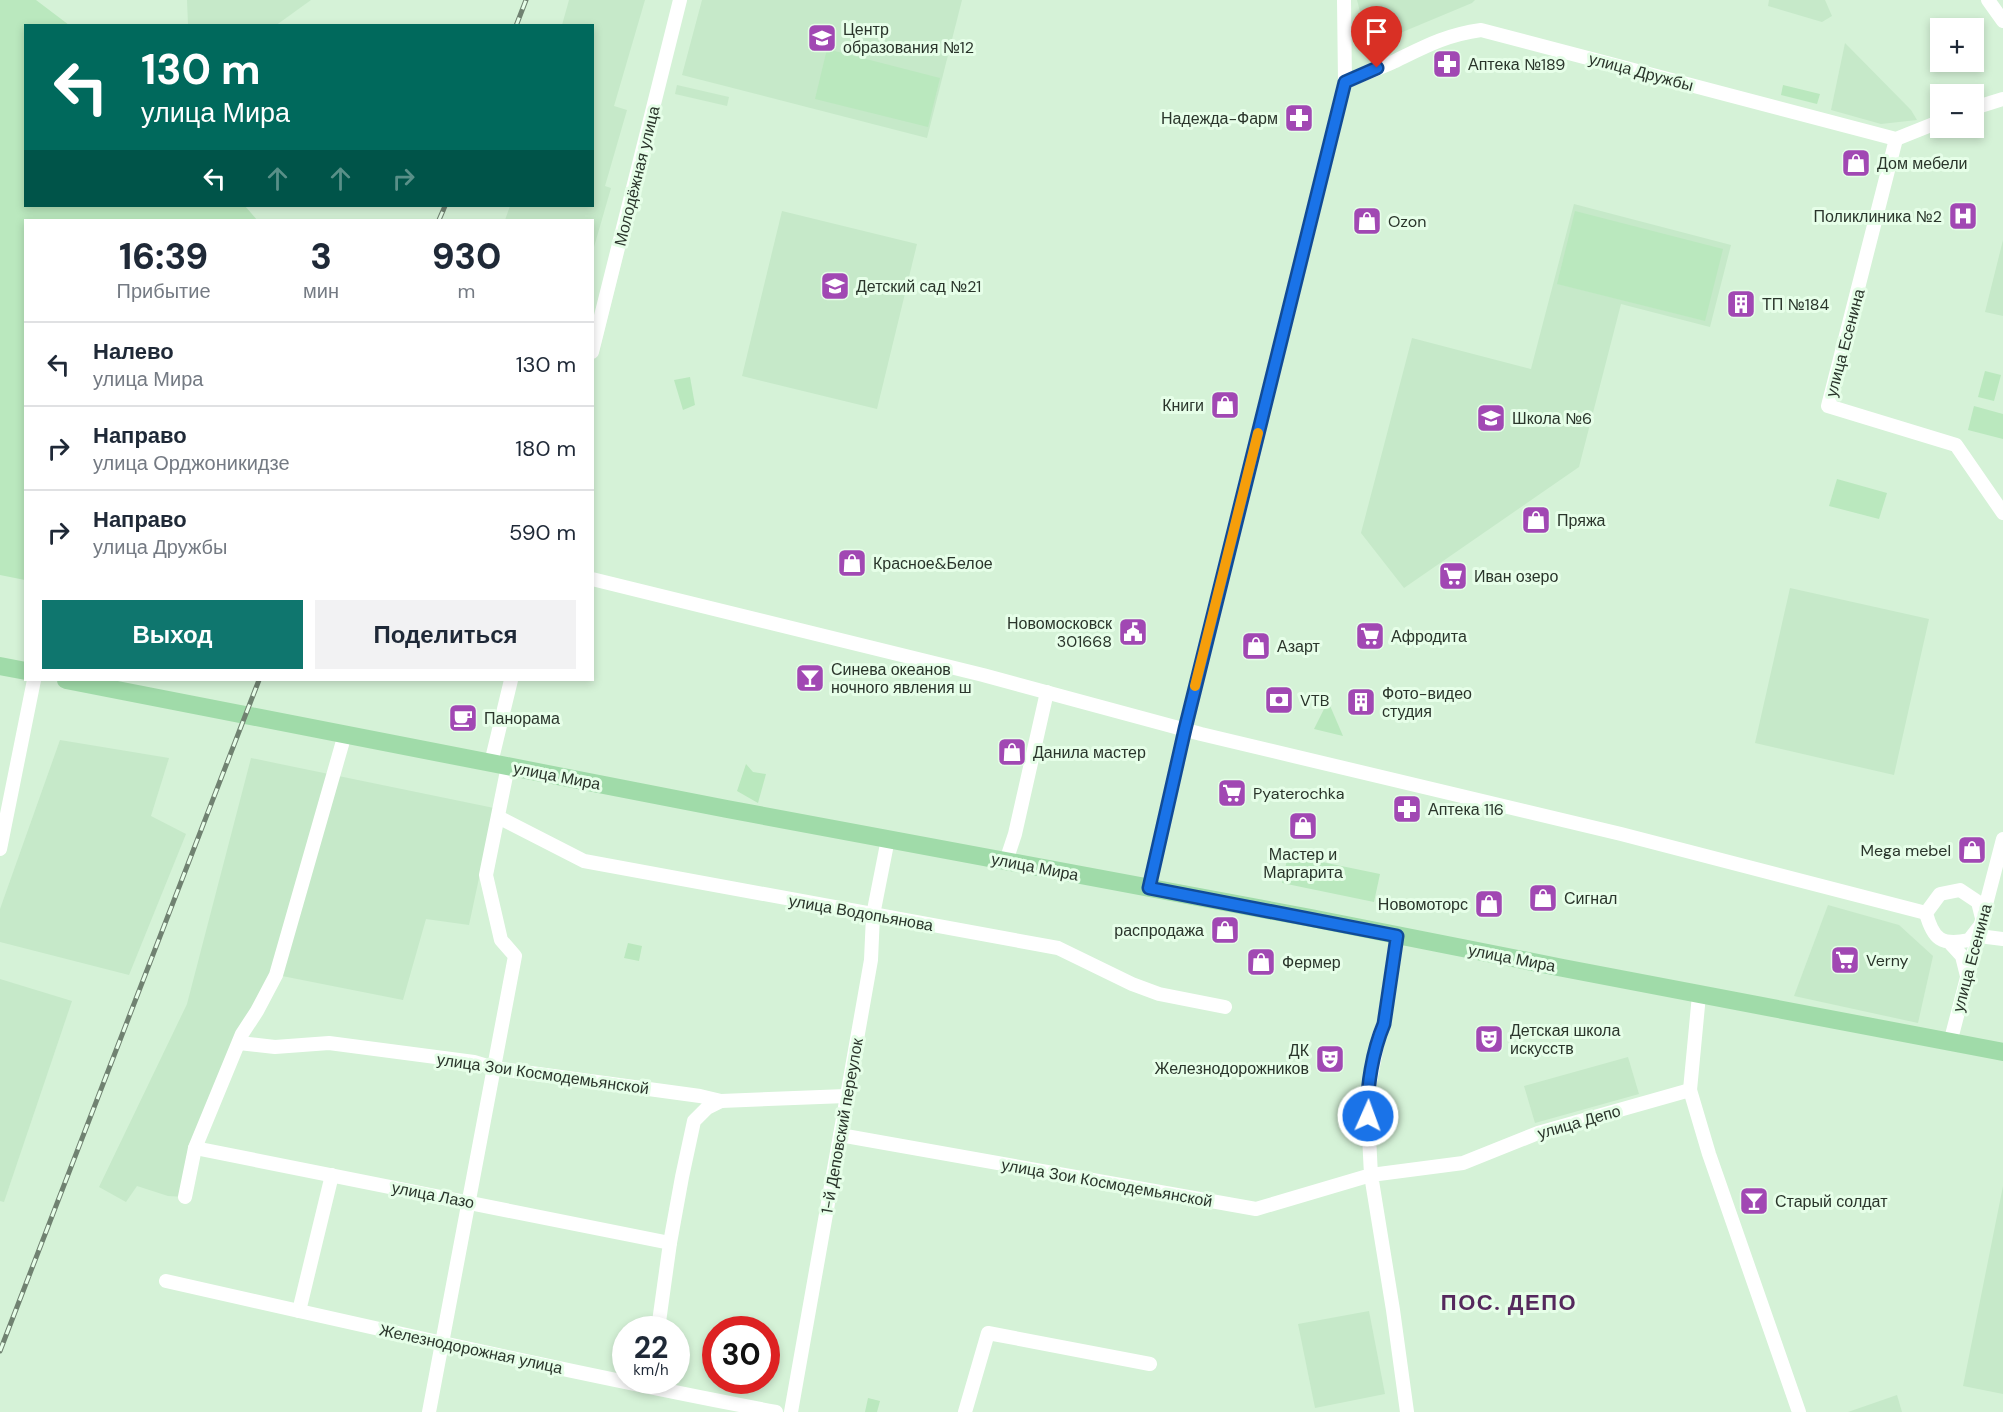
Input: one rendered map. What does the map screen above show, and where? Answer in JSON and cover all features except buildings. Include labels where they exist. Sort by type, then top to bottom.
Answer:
[{"type":"main road","points":[[0,666],[24,671]]},
{"type":"main road","name":"улица Мира","points":[[71,681],[499,765],[2003,1052]]},
{"type":"street","name":"Молодёжная улица","points":[[594,344],[680,0]]},
{"type":"street","points":[[1149,888],[1185,729],[1345,82],[1344,0]]},
{"type":"street","points":[[1988,0],[2003,21]]},
{"type":"street","name":"улица Дружбы","points":[[1345,82],[1434,41],[1457,33],[1481,30],[1896,139]]},
{"type":"street","points":[[1984,105],[2003,99]]},
{"type":"street","points":[[1896,139],[1930,125]]},
{"type":"street","name":"улица Есенина","points":[[1896,139],[1828,406],[1956,445],[2003,513]]},
{"type":"street","points":[[594,579],[1047,692],[1185,729],[1621,834],[1926,913]]},
{"type":"street","points":[[0,849],[34,681]]},
{"type":"street","points":[[429,1412],[516,956],[501,940],[486,875],[498,816],[499,765],[511,681]]},
{"type":"street","points":[[1006,861],[1015,834],[1047,692]]},
{"type":"street","points":[[185,1197],[195,1148],[239,1043],[276,975],[345,734]]},
{"type":"street","name":"улица Водопьянова","points":[[498,816],[584,861],[1058,948],[1132,984],[1159,994],[1225,1007]]},
{"type":"street","name":"1-й Деповский переулок","points":[[791,1412],[871,960],[873,915],[888,839]]},
{"type":"street","name":"улица Есенина","points":[[1950,1043],[2003,839]]},
{"type":"street","points":[[1926,913],[1941,894],[1960,890],[1978,891],[1991,885]]},
{"type":"street","points":[[1951,944],[1969,940],[1983,921],[1978,902],[1960,890]]},
{"type":"street","points":[[1926,913],[1931,931],[1951,944],[1962,956],[1967,979]]},
{"type":"street","points":[[1397,936],[1384,1024],[1379,1035],[1367,1097],[1371,1175],[1407,1412]]},
{"type":"street","points":[[1979,936],[2003,939]]},
{"type":"street","points":[[1699,994],[1690,1090],[1709,1154],[1799,1412]]},
{"type":"street","name":"улица Зои Космодемьянской","points":[[239,1043],[275,1047],[329,1043],[474,1062],[494,1068],[722,1101],[846,1096]]},
{"type":"street","name":"улица Депо","points":[[1371,1175],[1463,1163],[1538,1133],[1690,1090]]},
{"type":"street","points":[[660,1316],[670,1243],[694,1121],[707,1108],[722,1101]]},
{"type":"street","name":"улица Зои Космодемьянской","points":[[840,1135],[1256,1209],[1371,1175]]},
{"type":"street","name":"улица Лазо","points":[[195,1148],[670,1243]]},
{"type":"street","points":[[299,1311],[332,1175]]},
{"type":"street","name":"Железнодорожная улица","points":[[166,1281],[442,1343],[612,1377]]},
{"type":"street","points":[[965,1412],[988,1333],[1150,1364]]},
{"type":"street","name":"Железнодорожная улица","points":[[690,1393],[776,1412]]},
{"type":"shaded area","points":[[0,0],[36,0],[68,24],[24,24],[24,207],[246,207],[256,219],[24,219],[24,580],[0,575]]},
{"type":"shaded area","points":[[187,0],[311,0],[278,24],[188,24]]},
{"type":"shaded area","points":[[569,0],[645,0],[614,106],[627,110],[605,186],[611,188],[594,247],[594,219],[505,219],[510,207],[594,207],[594,24],[562,24]]},
{"type":"shaded area","name":"Центр образования №12","points":[[702,0],[962,0],[927,138],[682,75]]},
{"type":"shaded area","points":[[1357,0],[1475,0],[1369,46]]},
{"type":"shaded area","points":[[1769,0],[1825,0],[1832,16],[1822,22],[1768,6]]},
{"type":"shaded area","points":[[1845,43],[1911,110],[1917,120],[1881,124],[1831,110]]},
{"type":"shaded area","points":[[827,49],[940,78],[928,127],[815,99]]},
{"type":"shaded area","points":[[677,85],[729,97],[727,106],[675,94]]},
{"type":"shaded area","points":[[1783,85],[1820,94],[1817,104],[1781,95]]},
{"type":"shaded area","name":"Школа №6","points":[[1574,204],[1731,245],[1710,327],[1621,304],[1579,467],[1404,588],[1361,533],[1412,338],[1531,369]]},
{"type":"shaded area","name":"Детский сад №21","points":[[782,211],[917,244],[877,409],[742,376]]},
{"type":"shaded area","points":[[1575,211],[1723,249],[1705,321],[1557,284]]},
{"type":"shaded area","points":[[2003,240],[2003,316],[1985,312]]},
{"type":"shaded area","points":[[1985,371],[2001,375],[1994,401],[1978,397]]},
{"type":"shaded area","points":[[690,377],[695,405],[683,410],[674,380]]},
{"type":"shaded area","points":[[1974,406],[2003,414],[2003,439],[1968,430]]},
{"type":"shaded area","points":[[1837,479],[1887,493],[1879,519],[1829,506]]},
{"type":"shaded area","points":[[1790,588],[1929,619],[1894,775],[1755,743]]},
{"type":"shaded area","points":[[1328,701],[1343,736],[1314,729]]},
{"type":"shaded area","points":[[60,740],[169,758],[151,816],[186,834],[129,975],[0,942],[0,909]]},
{"type":"shaded area","points":[[251,758],[494,808],[469,925],[426,919],[403,1000],[282,976],[242,1034],[185,1197],[168,1196],[137,1186],[126,1202],[99,1187],[187,1004]]},
{"type":"shaded area","points":[[746,764],[753,772],[766,774],[758,803],[737,791]]},
{"type":"shaded area","points":[[1288,855],[1380,874],[1374,902],[1282,883]]},
{"type":"shaded area","points":[[1828,905],[1899,925],[1933,956],[1918,1023],[1794,996]]},
{"type":"shaded area","points":[[628,943],[642,946],[639,961],[624,958]]},
{"type":"shaded area","points":[[0,979],[72,1001],[4,1202],[0,1201]]},
{"type":"shaded area","points":[[1628,1057],[1639,1094],[1535,1123],[1524,1086]]},
{"type":"shaded area","points":[[2003,1186],[2003,1394],[1963,1386]]},
{"type":"shaded area","points":[[1369,1311],[1385,1394],[1315,1408],[1298,1324]]},
{"type":"shaded area","points":[[1897,1395],[1902,1412],[1848,1412]]},
{"type":"shaded area","points":[[868,1398],[880,1401],[877,1412],[865,1412]]},
{"type":"railway","points":[[517,24],[526,0]]},
{"type":"railway","points":[[439,219],[445,207]]},
{"type":"railway","points":[[0,1351],[259,681]]},
{"type":"slow traffic","points":[[1195,686],[1258,433]]},
{"type":"place","name":"Центр образования №12","points":[[822,38]]},
{"type":"place","name":"Аптека №189","points":[[1447,64]]},
{"type":"place","name":"Надежда-Фарм","points":[[1299,118]]},
{"type":"place","name":"Дом мебели","points":[[1856,163]]},
{"type":"place","name":"Поликлиника №2","points":[[1963,216]]},
{"type":"place","name":"Ozon","points":[[1367,221]]},
{"type":"place","name":"Детский сад №21","points":[[835,286]]},
{"type":"place","name":"ТП №184","points":[[1741,304]]},
{"type":"place","name":"Книги","points":[[1225,405]]},
{"type":"place","name":"Школа №6","points":[[1491,418]]},
{"type":"place","name":"Пряжа","points":[[1536,520]]},
{"type":"place","name":"Красное&Белое","points":[[852,563]]},
{"type":"place","name":"Иван озеро","points":[[1453,576]]},
{"type":"place","name":"Новомосковск 301668","points":[[1133,632]]},
{"type":"place","name":"Афродита","points":[[1370,636]]},
{"type":"place","name":"Азарт","points":[[1256,646]]},
{"type":"place","name":"Синева океанов ночного явления ш","points":[[810,678]]},
{"type":"place","name":"VTB","points":[[1279,700]]},
{"type":"place","name":"Фото-видео студия","points":[[1361,702]]},
{"type":"place","name":"Панорама","points":[[463,718]]},
{"type":"place","name":"Данила мастер","points":[[1012,752]]},
{"type":"place","name":"Pyaterochka","points":[[1232,793]]},
{"type":"place","name":"Аптека 116","points":[[1407,809]]},
{"type":"place","name":"Мастер и Маргарита","points":[[1303,826]]},
{"type":"place","name":"Mega mebel","points":[[1972,850]]},
{"type":"place","name":"Сигнал","points":[[1543,898]]},
{"type":"place","name":"Новомоторс","points":[[1489,904]]},
{"type":"place","name":"распродажа","points":[[1225,930]]},
{"type":"place","name":"Verny","points":[[1845,960]]},
{"type":"place","name":"Фермер","points":[[1261,962]]},
{"type":"place","name":"Детская школа искусств","points":[[1489,1039]]},
{"type":"place","name":"ДК Железнодорожников","points":[[1330,1059]]},
{"type":"place","name":"Старый солдат","points":[[1754,1201]]},
{"type":"district","name":"ПОС. ДЕПО","points":[[1509,1302]]},
{"type":"route","points":[[1368,1116],[1367,1097],[1379,1035],[1384,1024],[1397,936],[1149,888],[1185,729],[1345,82],[1377,68]]}]
